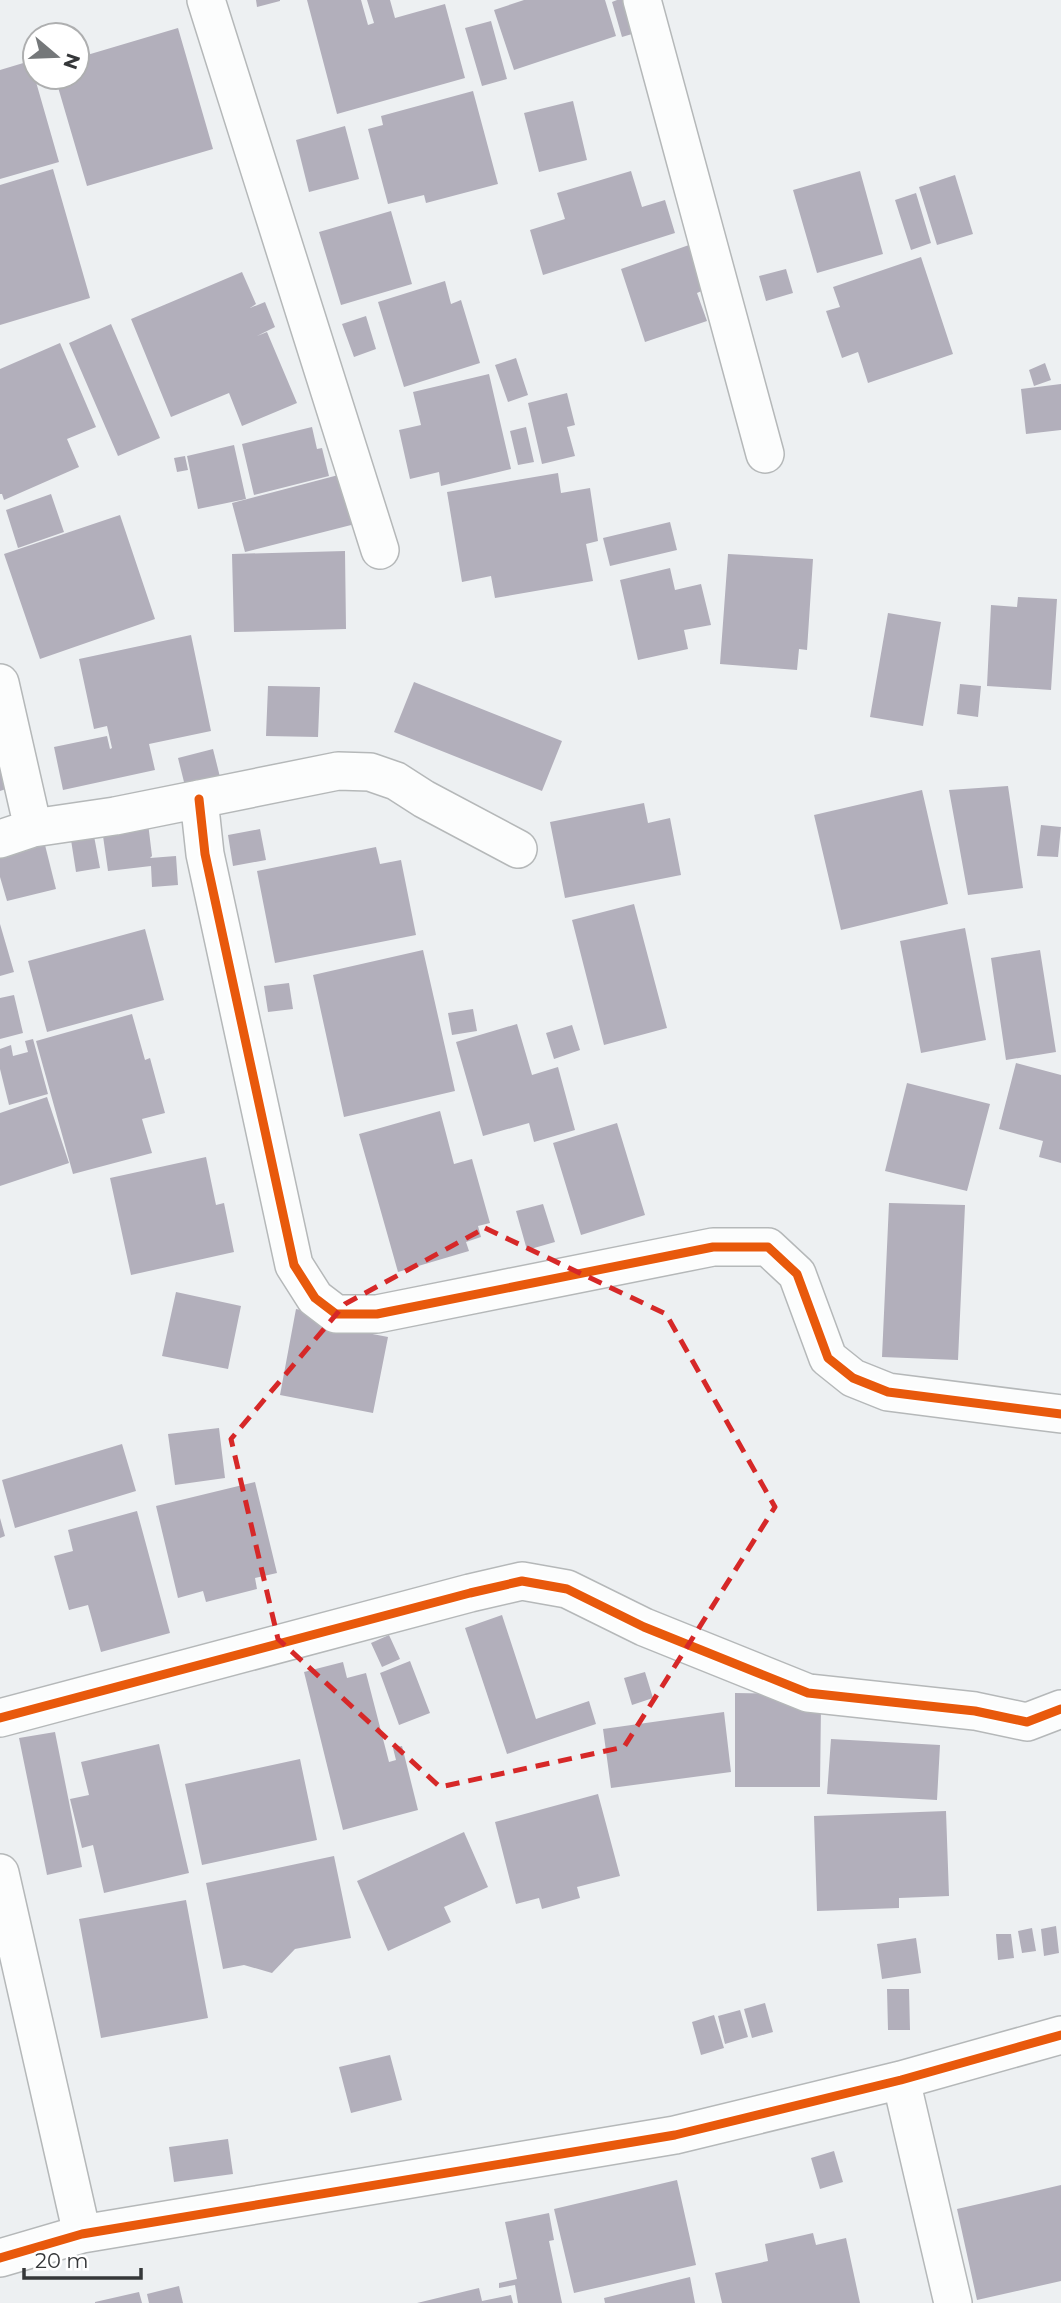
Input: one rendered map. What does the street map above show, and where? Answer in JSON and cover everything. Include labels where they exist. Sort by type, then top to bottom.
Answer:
[{"type":"street","points":[[206,0],[380,550]]},
{"type":"street","points":[[642,0],[765,454]]},
{"type":"street","points":[[0,683],[17,833],[338,771],[370,772],[396,781],[518,849]]},
{"type":"street","points":[[199,799],[205,854],[294,1265],[315,1298],[337,1314],[377,1314],[713,1247],[768,1247],[797,1275],[828,1357],[853,1378],[888,1392],[1061,1414]]},
{"type":"street","points":[[0,1718],[470,1592],[522,1581],[567,1589],[644,1626],[808,1693],[975,1711],[1027,1722],[1061,1709]]},
{"type":"street","points":[[0,1873],[82,2234]]},
{"type":"street","points":[[0,2258],[82,2234],[675,2135],[901,2080],[1061,2035]]},
{"type":"street","points":[[901,2080],[953,2303]]},
{"type":"highlighted area","points":[[485,1228],[666,1314],[775,1507],[624,1747],[440,1787],[278,1639],[231,1439],[345,1304]]},
{"type":"building","points":[[256,0],[280,0],[280,1],[257,7]]},
{"type":"building","points":[[307,0],[361,0],[368,25],[374,23],[367,0],[390,0],[395,18],[445,4],[465,78],[337,114]]},
{"type":"building","points":[[524,0],[605,0],[616,36],[514,70],[494,10]]},
{"type":"building","points":[[633,0],[642,31],[622,37],[612,2]]},
{"type":"building","points":[[491,21],[507,79],[482,86],[465,28]]},
{"type":"building","points":[[178,28],[213,149],[87,186],[59,91],[91,91],[91,54]]},
{"type":"building","points":[[21,64],[21,91],[39,91],[59,162],[0,179],[0,70]]},
{"type":"building","points":[[473,91],[498,184],[426,203],[424,195],[388,204],[368,129],[383,125],[381,116]]},
{"type":"building","points":[[573,101],[587,160],[539,172],[524,113]]},
{"type":"building","points":[[345,126],[359,179],[309,192],[296,140]]},
{"type":"building","points":[[53,169],[90,298],[0,325],[0,185]]},
{"type":"building","points":[[631,171],[642,207],[665,200],[675,233],[543,275],[530,230],[565,219],[557,193]]},
{"type":"building","points":[[860,171],[883,254],[817,273],[793,190]]},
{"type":"building","points":[[955,175],[973,234],[937,245],[919,187]]},
{"type":"building","points":[[916,193],[931,243],[911,250],[895,200]]},
{"type":"building","points":[[391,211],[412,284],[341,305],[319,232]]},
{"type":"building","points":[[689,245],[704,290],[697,293],[707,321],[645,342],[621,269]]},
{"type":"building","points":[[921,257],[953,354],[868,383],[858,352],[842,358],[826,311],[840,307],[833,287]]},
{"type":"building","points":[[786,269],[793,293],[766,301],[759,276]]},
{"type":"building","points":[[242,272],[256,304],[250,308],[265,302],[275,327],[257,336],[267,332],[297,403],[242,426],[229,393],[171,417],[131,319]]},
{"type":"building","points":[[445,281],[451,304],[461,300],[480,363],[404,387],[378,302]]},
{"type":"building","points":[[366,316],[376,349],[354,357],[342,324]]},
{"type":"building","points":[[111,324],[160,438],[118,456],[69,343]]},
{"type":"building","points":[[60,343],[96,427],[67,439],[79,467],[4,500],[0,494],[0,369]]},
{"type":"building","points":[[516,358],[528,395],[508,402],[495,365]]},
{"type":"building","points":[[1045,363],[1051,380],[1034,386],[1029,370]]},
{"type":"building","points":[[489,374],[511,469],[441,486],[439,472],[410,479],[399,430],[421,425],[413,392]]},
{"type":"building","points":[[1061,384],[1061,430],[1026,434],[1021,389]]},
{"type":"building","points":[[567,393],[575,425],[567,427],[575,456],[542,464],[528,403]]},
{"type":"building","points":[[312,427],[317,449],[322,448],[329,476],[254,495],[242,444]]},
{"type":"building","points":[[526,427],[534,462],[518,465],[510,431]]},
{"type":"building","points":[[234,445],[246,499],[198,509],[187,456]]},
{"type":"building","points":[[185,456],[188,470],[177,472],[174,458]]},
{"type":"building","points":[[346,473],[359,523],[245,552],[232,503]]},
{"type":"building","points":[[558,473],[561,493],[590,488],[598,541],[586,544],[593,581],[495,598],[491,576],[462,582],[447,492]]},
{"type":"building","points":[[51,494],[64,532],[18,548],[6,510]]},
{"type":"building","points":[[120,515],[155,619],[40,659],[4,554]]},
{"type":"building","points":[[670,522],[677,550],[610,566],[603,538]]},
{"type":"building","points":[[345,551],[346,629],[234,632],[232,554]]},
{"type":"building","points":[[728,554],[813,559],[807,650],[799,649],[797,670],[720,664]]},
{"type":"building","points":[[670,568],[675,590],[701,584],[711,625],[684,630],[688,649],[638,660],[620,580]]},
{"type":"building","points":[[1018,597],[1057,599],[1051,690],[987,686],[991,605],[1017,607]]},
{"type":"building","points":[[888,613],[941,622],[923,726],[870,717]]},
{"type":"building","points":[[191,635],[211,731],[149,744],[155,770],[63,790],[54,747],[107,736],[110,749],[112,748],[107,726],[94,729],[79,659]]},
{"type":"building","points":[[414,682],[562,741],[542,791],[394,732]]},
{"type":"building","points":[[960,684],[981,686],[978,717],[957,714]]},
{"type":"building","points":[[268,686],[320,687],[318,737],[266,736]]},
{"type":"building","points":[[213,749],[220,777],[185,786],[178,758]]},
{"type":"building","points":[[0,763],[9,788],[0,791]]},
{"type":"building","points":[[1008,786],[1023,888],[968,895],[949,790]]},
{"type":"building","points":[[922,790],[948,904],[841,930],[814,815]]},
{"type":"building","points":[[644,803],[648,823],[670,818],[681,875],[565,898],[550,822]]},
{"type":"building","points":[[148,823],[152,856],[150,858],[176,856],[178,885],[152,887],[151,866],[108,871],[102,829]]},
{"type":"building","points":[[1041,825],[1061,827],[1058,857],[1037,856]]},
{"type":"building","points":[[260,829],[266,860],[233,866],[228,835]]},
{"type":"building","points":[[94,836],[100,868],[76,872],[71,840]]},
{"type":"building","points":[[45,845],[56,889],[7,901],[0,877],[0,857]]},
{"type":"building","points":[[376,847],[380,864],[401,860],[416,935],[275,963],[257,871]]},
{"type":"building","points":[[634,904],[667,1028],[604,1045],[572,920]]},
{"type":"building","points":[[0,924],[14,972],[0,976]]},
{"type":"building","points":[[965,928],[986,1040],[921,1053],[900,941]]},
{"type":"building","points":[[145,929],[164,1000],[47,1032],[28,961]]},
{"type":"building","points":[[423,950],[455,1091],[344,1117],[313,975]]},
{"type":"building","points":[[1040,950],[1056,1052],[1006,1060],[991,958]]},
{"type":"building","points":[[289,983],[293,1009],[268,1012],[264,986]]},
{"type":"building","points":[[14,995],[23,1033],[0,1039],[0,998]]},
{"type":"building","points":[[473,1009],[477,1031],[452,1035],[448,1013]]},
{"type":"building","points":[[132,1014],[145,1060],[150,1058],[165,1113],[142,1119],[152,1153],[73,1174],[36,1041]]},
{"type":"building","points":[[517,1024],[532,1075],[558,1067],[575,1130],[534,1142],[529,1123],[483,1136],[456,1042]]},
{"type":"building","points":[[572,1025],[580,1050],[554,1059],[546,1033]]},
{"type":"building","points":[[33,1039],[48,1094],[9,1105],[0,1069],[0,1049],[11,1045],[13,1056],[28,1052],[25,1041]]},
{"type":"building","points":[[1016,1063],[1061,1075],[1061,1163],[1039,1157],[1043,1141],[999,1129]]},
{"type":"building","points":[[907,1083],[990,1104],[967,1191],[885,1171]]},
{"type":"building","points":[[47,1097],[69,1163],[0,1186],[0,1113]]},
{"type":"building","points":[[440,1111],[454,1164],[472,1159],[490,1223],[478,1226],[481,1237],[466,1242],[469,1251],[398,1272],[359,1134]]},
{"type":"building","points":[[617,1123],[645,1215],[581,1235],[553,1143]]},
{"type":"building","points":[[206,1157],[216,1205],[224,1203],[234,1252],[131,1275],[110,1178]]},
{"type":"building","points":[[889,1203],[965,1205],[958,1360],[882,1357]]},
{"type":"building","points":[[543,1204],[555,1242],[527,1250],[516,1211]]},
{"type":"building","points":[[176,1292],[241,1306],[228,1369],[162,1356]]},
{"type":"building","points":[[296,1309],[328,1315],[326,1325],[388,1337],[373,1413],[280,1395]]},
{"type":"building","points":[[219,1428],[225,1478],[175,1485],[168,1434]]},
{"type":"building","points":[[122,1444],[136,1491],[15,1528],[2,1480]]},
{"type":"building","points":[[255,1482],[277,1573],[255,1578],[257,1589],[206,1602],[203,1591],[178,1598],[156,1506]]},
{"type":"building","points":[[137,1511],[170,1633],[101,1652],[88,1605],[69,1610],[54,1556],[73,1551],[68,1530]]},
{"type":"building","points":[[0,1518],[5,1536],[0,1538]]},
{"type":"building","points":[[502,1615],[536,1719],[589,1701],[596,1724],[507,1754],[465,1628]]},
{"type":"building","points":[[389,1635],[400,1659],[382,1667],[371,1643]]},
{"type":"building","points":[[410,1661],[430,1713],[399,1725],[380,1673]]},
{"type":"building","points":[[343,1662],[347,1678],[366,1673],[389,1762],[396,1760],[393,1748],[402,1746],[418,1810],[343,1830],[304,1672]]},
{"type":"building","points":[[645,1672],[653,1698],[632,1705],[624,1678]]},
{"type":"building","points":[[735,1693],[787,1694],[787,1704],[821,1705],[820,1787],[735,1787]]},
{"type":"building","points":[[724,1712],[731,1772],[611,1788],[603,1729]]},
{"type":"building","points":[[55,1732],[82,1867],[47,1875],[19,1738]]},
{"type":"building","points":[[831,1739],[940,1745],[937,1800],[827,1794]]},
{"type":"building","points":[[159,1744],[189,1873],[104,1893],[93,1845],[82,1848],[70,1799],[89,1795],[81,1762]]},
{"type":"building","points":[[300,1759],[317,1840],[202,1865],[185,1784]]},
{"type":"building","points":[[598,1794],[620,1876],[577,1887],[580,1898],[542,1909],[539,1898],[516,1904],[495,1822]]},
{"type":"building","points":[[946,1811],[949,1896],[899,1898],[899,1908],[817,1911],[814,1816]]},
{"type":"building","points":[[464,1832],[488,1887],[444,1907],[451,1922],[388,1951],[357,1881]]},
{"type":"building","points":[[334,1856],[351,1938],[295,1949],[272,1973],[244,1965],[223,1969],[206,1883]]},
{"type":"building","points":[[186,1900],[208,2018],[101,2038],[79,1919]]},
{"type":"building","points":[[1056,1926],[1059,1953],[1044,1956],[1041,1929]]},
{"type":"building","points":[[1032,1928],[1036,1951],[1022,1953],[1018,1931]]},
{"type":"building","points":[[996,1934],[1011,1934],[1014,1958],[998,1960]]},
{"type":"building","points":[[916,1938],[921,1973],[882,1979],[877,1944]]},
{"type":"building","points":[[887,1989],[909,1989],[910,2030],[888,2030]]},
{"type":"building","points":[[765,2003],[773,2032],[752,2038],[744,2009]]},
{"type":"building","points":[[740,2010],[748,2037],[725,2044],[718,2016]]},
{"type":"building","points":[[714,2015],[724,2048],[701,2055],[692,2022]]},
{"type":"building","points":[[390,2055],[402,2100],[351,2113],[339,2067]]},
{"type":"building","points":[[228,2139],[233,2174],[174,2182],[169,2147]]},
{"type":"building","points":[[834,2151],[843,2182],[820,2189],[811,2158]]},
{"type":"building","points":[[677,2180],[696,2265],[574,2293],[554,2209]]},
{"type":"building","points":[[1061,2185],[1061,2281],[977,2300],[957,2209]]},
{"type":"building","points":[[549,2213],[554,2240],[549,2241],[562,2303],[518,2303],[515,2285],[499,2288],[499,2283],[517,2279],[505,2222]]},
{"type":"building","points":[[813,2233],[816,2245],[846,2238],[860,2303],[722,2303],[715,2273],[768,2261],[765,2244]]},
{"type":"building","points":[[690,2277],[695,2303],[605,2303],[604,2298]]},
{"type":"building","points":[[179,2286],[183,2303],[149,2303],[147,2294]]},
{"type":"building","points":[[479,2288],[482,2301],[511,2295],[513,2303],[417,2303]]},
{"type":"building","points":[[139,2292],[142,2303],[95,2303],[95,2302]]},
{"type":"cycle path","points":[[199,799],[205,854],[294,1265],[315,1298],[336,1314],[377,1314],[713,1247],[768,1247],[797,1274],[828,1358],[853,1378],[888,1392],[1061,1414]]},
{"type":"cycle path","points":[[0,1718],[522,1581],[567,1589],[644,1627],[808,1693],[975,1711],[1027,1722],[1061,1709]]},
{"type":"cycle path","points":[[0,2258],[82,2234],[675,2135],[901,2080],[1061,2035]]}]
